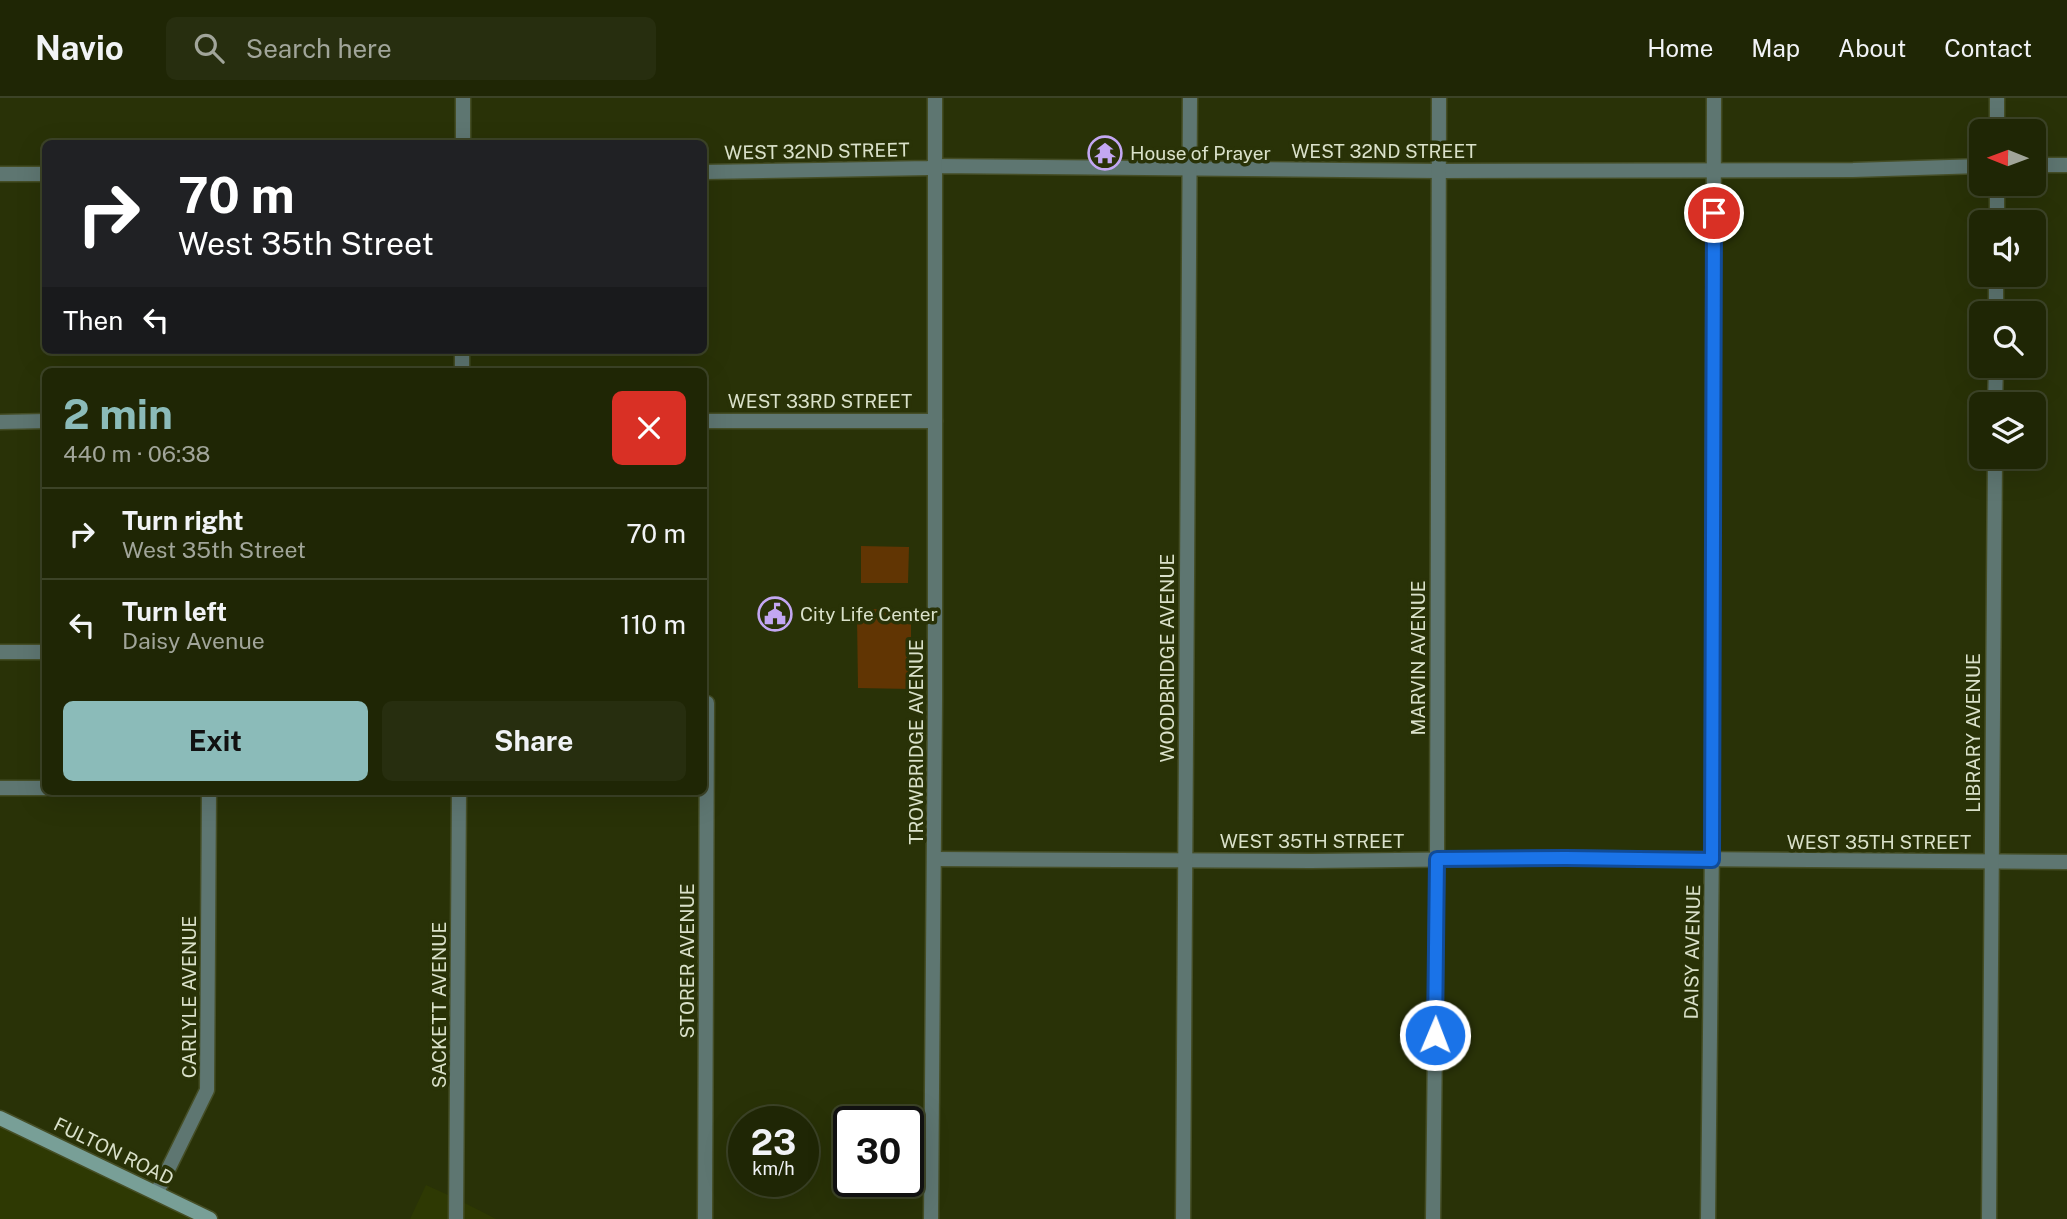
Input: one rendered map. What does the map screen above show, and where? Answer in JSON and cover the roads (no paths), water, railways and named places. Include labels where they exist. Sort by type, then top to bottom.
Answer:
[{"type":"main road","name":"FULTON ROAD","points":[[0,1118],[157,1192],[187,1213],[210,1219]]},
{"type":"street","points":[[463,98],[463,140]]},
{"type":"street","name":"TROWBRIDGE AVENUE","points":[[931,1219],[936,421],[935,98]]},
{"type":"street","name":"WOODBRIDGE AVENUE","points":[[1183,1219],[1190,98]]},
{"type":"street","name":"MARVIN AVENUE","points":[[1433,1219],[1439,98]]},
{"type":"street","name":"DAISY AVENUE","points":[[1708,1219],[1714,98]]},
{"type":"street","points":[[1997,98],[1997,119]]},
{"type":"street","points":[[2046,165],[2067,165]]},
{"type":"street","name":"WEST 32ND STREET","points":[[707,172],[929,169],[934,166],[1438,171],[1853,170],[1969,166]]},
{"type":"street","points":[[0,174],[42,174]]},
{"type":"street","points":[[0,422],[42,421]]},
{"type":"street","name":"WEST 33RD STREET","points":[[707,421],[936,421]]},
{"type":"street","name":"LIBRARY AVENUE","points":[[1989,1219],[1995,469]]},
{"type":"street","points":[[0,652],[42,652]]},
{"type":"street","points":[[0,788],[42,788]]},
{"type":"street","name":"CARLYLE AVENUE","points":[[157,1192],[207,1090],[209,795]]},
{"type":"street","name":"SACKETT AVENUE","points":[[456,1219],[459,795]]},
{"type":"street","name":"STORER AVENUE","points":[[705,1219],[707,795]]},
{"type":"street","name":"WEST 35TH STREET","points":[[934,859],[1185,861],[1566,858],[2067,862]]},
{"type":"place","name":"House of Prayer","points":[[1105,153]]},
{"type":"place","name":"City Life Center","points":[[775,614]]}]
